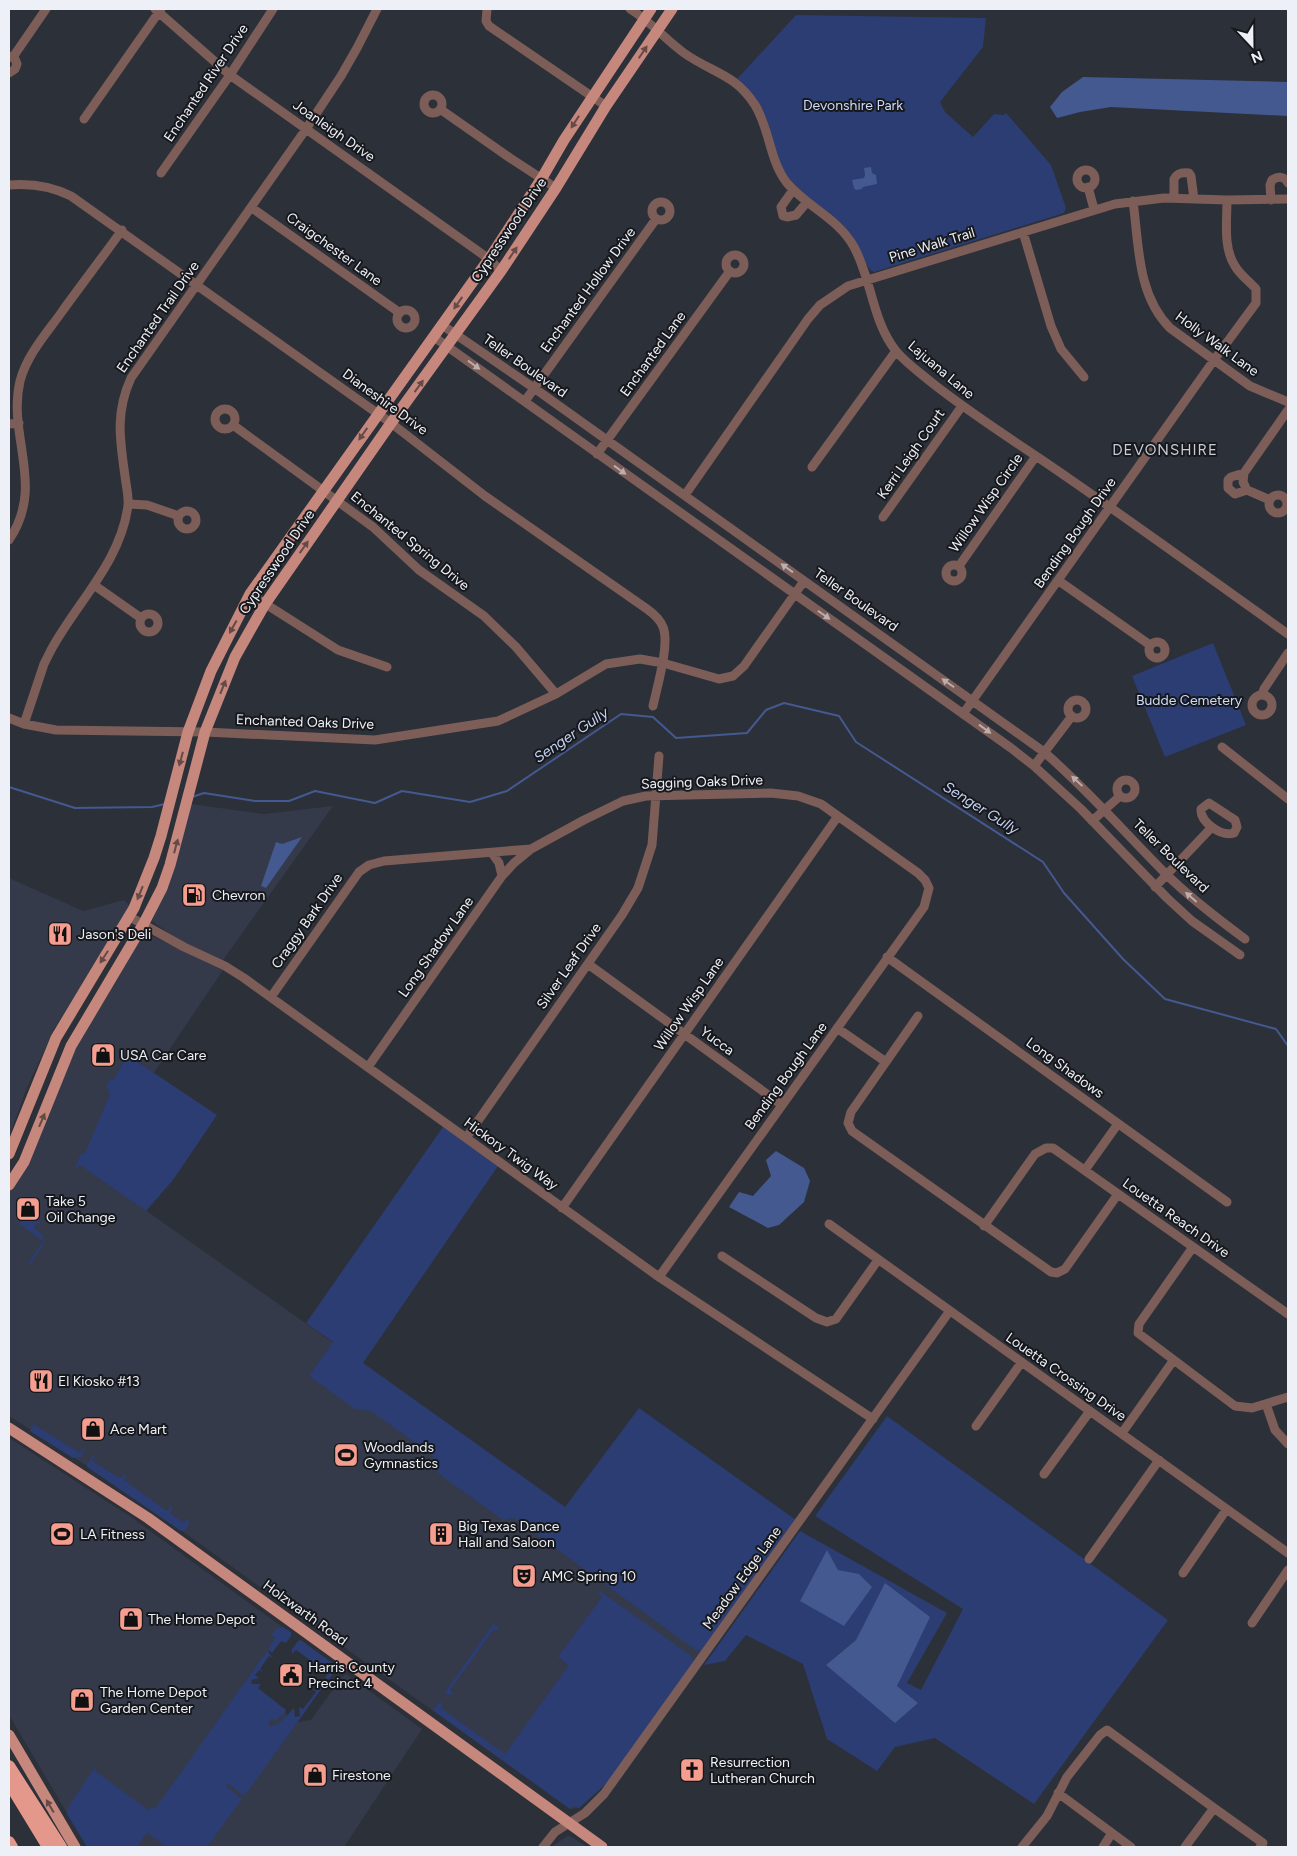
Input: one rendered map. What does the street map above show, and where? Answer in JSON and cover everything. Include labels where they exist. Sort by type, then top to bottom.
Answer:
[{"type":"highway","points":[[9,1766],[61,1847]]},
{"type":"highway","points":[[9,1783],[48,1847]]},
{"type":"highway","points":[[9,1842],[12,1847]]},
{"type":"main road","name":"Cypresswood Drive","points":[[9,1185],[24,1162],[72,1046],[144,923],[162,888],[170,865],[205,732],[235,657],[264,604],[501,271],[556,188],[606,106],[672,9]]},
{"type":"main road","name":"Cypresswood Drive","points":[[9,1154],[56,1038],[93,974],[130,917],[154,858],[188,732],[211,671],[250,594],[489,259],[542,178],[564,140],[648,14]]},
{"type":"main road","points":[[154,858],[170,865]]},
{"type":"main road","points":[[56,1038],[72,1046]]},
{"type":"main road","points":[[9,1154],[24,1162]]},
{"type":"main road","name":"Holzwarth Road","points":[[9,1428],[148,1518],[602,1847]]},
{"type":"main road","points":[[9,1735],[75,1847]]},
{"type":"street","points":[[9,73],[16,67],[16,61],[11,56],[46,9]]},
{"type":"street","name":"Enchanted River Drive","points":[[161,173],[273,9]]},
{"type":"street","name":"Enchanted Trail Drive","points":[[24,724],[44,664],[58,638],[94,585],[119,542],[128,504],[119,432],[122,400],[131,378],[252,208],[306,128],[353,55],[377,9]]},
{"type":"street","points":[[487,9],[486,21],[489,26],[606,106]]},
{"type":"street","name":"Lajuana Lane","points":[[630,9],[648,14],[658,30],[686,54],[727,76],[748,96],[761,116],[775,162],[785,180],[807,202],[831,219],[846,235],[858,255],[882,326],[896,351],[906,361],[962,406],[1110,507],[1288,634]]},
{"type":"street","points":[[84,119],[158,10]]},
{"type":"street","name":"Joanleigh Drive","points":[[158,10],[230,74],[489,259],[501,271]]},
{"type":"street","points":[[440,109],[556,188]]},
{"type":"street","points":[[1174,198],[1174,179],[1179,173],[1184,172],[1189,173],[1191,176],[1194,198]]},
{"type":"street","points":[[1271,200],[1270,185],[1272,180],[1279,177],[1287,179],[1288,183]]},
{"type":"street","name":"Dianeshire Drive","points":[[9,185],[33,184],[63,191],[122,230],[378,413],[485,496],[656,616],[662,623],[664,631],[663,663],[653,706]]},
{"type":"street","points":[[1088,187],[1094,209]]},
{"type":"street","points":[[793,190],[781,207],[783,216],[796,215],[807,202]]},
{"type":"street","name":"Pine Walk Trail","points":[[684,495],[820,305],[834,293],[848,286],[1115,204],[1174,198],[1227,200],[1288,199]]},
{"type":"street","name":"Bending Bough Drive","points":[[964,714],[1256,303],[1256,289],[1235,268],[1231,260],[1227,239],[1227,200]]},
{"type":"street","name":"Holly Walk Lane","points":[[1134,201],[1143,280],[1151,303],[1159,316],[1170,328],[1250,386],[1288,402]]},
{"type":"street","name":"Craigchester Lane","points":[[252,208],[400,313]]},
{"type":"street","name":"Enchanted Hollow Drive","points":[[524,401],[656,219]]},
{"type":"street","points":[[9,540],[18,526],[26,498],[25,465],[19,423],[20,384],[28,360],[122,230]]},
{"type":"street","points":[[1023,232],[1061,349],[1084,377]]},
{"type":"street","name":"Enchanted Lane","points":[[598,454],[730,271]]},
{"type":"street","name":"Teller Boulevard","points":[[442,325],[534,388],[1044,752],[1104,809],[1166,875],[1193,899],[1245,939]]},
{"type":"street","name":"Teller Boulevard","points":[[434,336],[1034,766],[1092,820],[1155,887],[1192,921],[1240,955]]},
{"type":"street","points":[[812,467],[896,351]]},
{"type":"street","name":"Kerri Leigh Court","points":[[883,517],[962,406]]},
{"type":"street","points":[[1270,500],[1247,490],[1243,482],[1244,473],[1288,410]]},
{"type":"street","points":[[9,424],[19,423]]},
{"type":"street","name":"Enchanted Spring Drive","points":[[233,425],[373,527],[419,570],[484,616],[516,647],[556,694]]},
{"type":"street","name":"Willow Wisp Circle","points":[[959,566],[1036,456]]},
{"type":"street","points":[[1244,473],[1231,477],[1228,480],[1228,488],[1234,494],[1247,490]]},
{"type":"street","points":[[128,504],[147,505],[179,516]]},
{"type":"street","name":"Enchanted Oaks Drive","points":[[9,718],[24,724],[56,730],[205,732],[375,740],[498,721],[556,694],[606,664],[640,659],[663,663],[719,679],[733,676],[744,666],[804,581]]},
{"type":"street","points":[[1059,581],[1150,645]]},
{"type":"street","points":[[94,585],[141,618]]},
{"type":"street","points":[[250,594],[338,650],[387,667]]},
{"type":"street","points":[[1262,695],[1264,688],[1288,653]]},
{"type":"street","points":[[1034,766],[1072,716]]},
{"type":"street","points":[[1222,747],[1288,799]]},
{"type":"street","name":"Silver Leaf Drive","points":[[466,1138],[622,916],[638,888],[650,858],[659,756]]},
{"type":"street","name":"Sagging Oaks Drive","points":[[369,865],[384,861],[531,849],[623,801],[646,796],[786,794],[809,799],[838,816],[918,873],[925,880],[929,888]]},
{"type":"street","points":[[1092,820],[1120,796]]},
{"type":"street","name":"Willow Wisp Lane","points":[[562,1208],[838,816]]},
{"type":"street","points":[[1155,887],[1212,827]]},
{"type":"street","name":"Long Shadow Lane","points":[[368,1067],[502,876],[531,849]]},
{"type":"street","points":[[492,853],[499,863],[502,876]]},
{"type":"street","name":"Craggy Bark Drive","points":[[271,996],[359,872],[369,865]]},
{"type":"street","name":"Bending Bough Lane","points":[[659,1277],[924,906],[928,898],[929,888]]},
{"type":"street","name":"Hickory Twig Way","points":[[130,917],[144,923],[184,947],[225,966],[271,996],[659,1277],[873,1419]]},
{"type":"street","points":[[1219,940],[1229,927]]},
{"type":"street","name":"Long Shadows","points":[[887,957],[1227,1202]]},
{"type":"street","name":"Yucca","points":[[588,964],[782,1105]]},
{"type":"street","points":[[918,1016],[851,1112],[848,1120],[850,1128],[857,1135],[1051,1272],[1057,1273],[1065,1269],[1118,1194]]},
{"type":"street","points":[[837,1028],[886,1062]]},
{"type":"street","points":[[1085,1170],[1115,1128]]},
{"type":"street","name":"Louetta Reach Drive","points":[[984,1226],[1035,1154],[1046,1148],[1056,1150],[1288,1314]]},
{"type":"street","name":"Louetta Crossing Drive","points":[[829,1224],[1288,1553]]},
{"type":"street","points":[[1193,1247],[1139,1324],[1137,1330],[1141,1337],[1235,1406],[1246,1408],[1288,1397]]},
{"type":"street","points":[[722,1256],[816,1318],[827,1322],[836,1318],[878,1260]]},
{"type":"street","name":"Meadow Edge Lane","points":[[543,1847],[555,1832],[585,1814],[604,1794],[950,1312]]},
{"type":"street","points":[[1122,1433],[1173,1361]]},
{"type":"street","points":[[976,1426],[1021,1362]]},
{"type":"street","points":[[1266,1404],[1275,1430],[1288,1444]]},
{"type":"street","points":[[1044,1474],[1090,1411]]},
{"type":"street","points":[[1088,1558],[1159,1460]]},
{"type":"street","points":[[1182,1573],[1226,1510]]},
{"type":"street","points":[[1252,1623],[1288,1570]]},
{"type":"street","points":[[1022,1847],[1047,1816],[1067,1778],[1100,1735],[1107,1730],[1263,1843],[1260,1847]]},
{"type":"street","points":[[1058,1793],[1132,1847]]},
{"type":"street","points":[[1185,1847],[1214,1808]]},
{"type":"street","points":[[1102,1847],[1112,1833]]},
{"type":"shaded area","points":[[1083,77],[1288,82],[1288,116],[1111,107],[1057,118],[1050,107],[1062,92]]},
{"type":"shaded area","points":[[871,167],[872,173],[876,175],[877,184],[856,190],[852,180],[864,178],[864,168]]},
{"type":"shaded area","points":[[191,804],[264,814],[333,806],[223,960],[184,944],[152,921],[171,874]]},
{"type":"shaded area","points":[[302,837],[266,888],[261,886],[276,842],[282,844]]},
{"type":"shaded area","points":[[9,878],[83,911],[124,900],[132,907],[54,1029],[26,1090],[9,1137]]},
{"type":"shaded area","points":[[145,936],[152,936],[223,970],[153,1074],[125,1184],[127,1197],[725,1620],[608,1782],[579,1808],[570,1809],[178,1528],[106,1478],[9,1416],[9,1192],[80,1036],[140,940]]},
{"type":"shaded area","points":[[776,1151],[804,1168],[810,1181],[804,1202],[779,1225],[768,1228],[729,1207],[739,1192],[753,1196],[771,1176],[766,1160]]},
{"type":"shaded area","points":[[9,1438],[131,1517],[285,1629],[246,1684],[297,1722],[311,1720],[346,1674],[422,1729],[344,1847],[87,1847],[9,1715]]},
{"type":"shaded area","points":[[827,1550],[838,1570],[859,1574],[872,1587],[844,1626],[800,1601]]},
{"type":"shaded area","points":[[885,1583],[930,1617],[897,1686],[918,1703],[895,1723],[826,1665],[856,1640]]},
{"type":"shaded area","points":[[567,1836],[572,1837],[587,1847],[552,1847]]},
{"type":"green space","name":"Devonshire Park","points":[[796,15],[986,18],[983,47],[940,102],[945,112],[973,137],[994,114],[1004,115],[1006,113],[1051,165],[1066,208],[1064,213],[874,272],[871,270],[854,238],[844,226],[800,190],[785,172],[777,157],[765,115],[753,95],[737,79]]},
{"type":"green space","name":"Budde Cemetery","points":[[1213,643],[1246,725],[1165,757],[1132,676]]},
{"type":"green space","points":[[127,1055],[217,1115],[173,1180],[146,1211],[80,1165],[76,1169],[75,1167],[80,1156],[86,1151],[110,1094],[106,1083],[108,1084],[111,1078],[114,1080]]},
{"type":"green space","points":[[443,1127],[498,1166],[363,1363],[565,1507],[639,1408],[796,1520],[703,1650],[697,1651],[514,1518],[503,1520],[439,1474],[432,1455],[371,1411],[355,1409],[309,1376],[333,1342],[306,1323]]},
{"type":"green space","points":[[20,1210],[39,1220],[41,1225],[37,1223],[34,1228],[42,1234],[44,1244],[30,1265],[29,1262],[43,1241],[19,1224],[21,1221],[14,1217]]},
{"type":"green space","points":[[887,1416],[1168,1620],[1034,1804],[935,1738],[895,1747],[877,1771],[827,1739],[803,1664],[746,1635],[725,1661],[704,1665],[800,1531],[947,1613],[907,1683],[921,1690],[963,1609],[815,1516]],"holes":[[[827,1551],[838,1570],[800,1601]],[[856,1640],[897,1687],[918,1703],[826,1665]]]},
{"type":"green space","points":[[38,1420],[35,1425],[80,1453],[83,1448],[85,1449],[81,1457],[73,1458],[30,1431]]},
{"type":"green space","points":[[93,1455],[95,1456],[92,1461],[120,1478],[125,1474],[124,1480],[167,1511],[171,1506],[173,1507],[170,1513],[184,1523],[187,1519],[190,1522],[186,1530],[181,1531],[87,1467]]},
{"type":"green space","points":[[600,1591],[690,1655],[694,1662],[608,1782],[579,1808],[574,1806],[570,1809],[434,1711],[434,1709],[439,1702],[443,1703],[441,1708],[505,1754],[569,1665],[558,1657],[602,1597],[598,1593]]},
{"type":"green space","points":[[493,1624],[498,1627],[499,1631],[494,1629],[450,1690],[454,1694],[449,1695],[445,1692]]},
{"type":"green space","points":[[283,1627],[291,1632],[291,1636],[286,1643],[281,1641],[272,1653],[268,1649],[275,1638],[271,1635],[276,1629]]},
{"type":"green space","points":[[299,1640],[335,1665],[336,1670],[329,1679],[325,1678],[328,1673],[296,1650],[292,1654],[292,1649]]},
{"type":"green space","points":[[267,1651],[274,1659],[269,1656],[260,1669],[264,1673],[259,1670],[255,1675],[259,1678],[251,1680],[252,1684],[261,1684],[258,1688],[286,1710],[275,1721],[272,1718],[269,1722],[270,1727],[281,1722],[294,1708],[295,1717],[300,1716],[299,1707],[303,1709],[316,1692],[312,1688],[317,1690],[314,1686],[318,1683],[322,1688],[246,1794],[243,1795],[227,1783],[226,1786],[242,1799],[207,1847],[167,1847],[147,1833],[137,1847],[87,1847],[67,1814],[67,1809],[95,1767],[95,1771],[148,1810],[151,1806],[155,1809]]},
{"type":"waterway","name":"Senger Gully","points":[[192,797],[204,793],[255,801],[289,801],[315,791],[375,803],[402,791],[470,802],[507,791],[621,714],[653,717],[676,738],[747,733],[766,710],[784,703],[839,716],[856,742],[1043,862],[1064,893],[1123,959],[1165,999],[1276,1029],[1288,1046]]},
{"type":"waterway","name":"Senger Gully","points":[[9,787],[75,808],[152,807],[165,804]]},
{"type":"place","name":"Chevron","points":[[194,895]]},
{"type":"place","name":"Jason's Deli","points":[[60,934]]},
{"type":"place","name":"USA Car Care","points":[[103,1055]]},
{"type":"place","name":"Take 5 Oil Change","points":[[28,1209]]},
{"type":"place","name":"El Kiosko #13","points":[[41,1381]]},
{"type":"place","name":"Ace Mart","points":[[93,1429]]},
{"type":"place","name":"Woodlands Gymnastics","points":[[346,1455]]},
{"type":"place","name":"LA Fitness","points":[[62,1534]]},
{"type":"place","name":"Big Texas Dance Hall and Saloon","points":[[441,1534]]},
{"type":"place","name":"AMC Spring 10","points":[[524,1576]]},
{"type":"place","name":"The Home Depot","points":[[131,1619]]},
{"type":"place","name":"Harris County Precinct 4","points":[[291,1675]]},
{"type":"place","name":"The Home Depot Garden Center","points":[[82,1700]]},
{"type":"place","name":"Resurrection Lutheran Church","points":[[692,1770]]},
{"type":"place","name":"Firestone","points":[[315,1775]]},
{"type":"district","name":"DEVONSHIRE","points":[[1165,450]]}]
